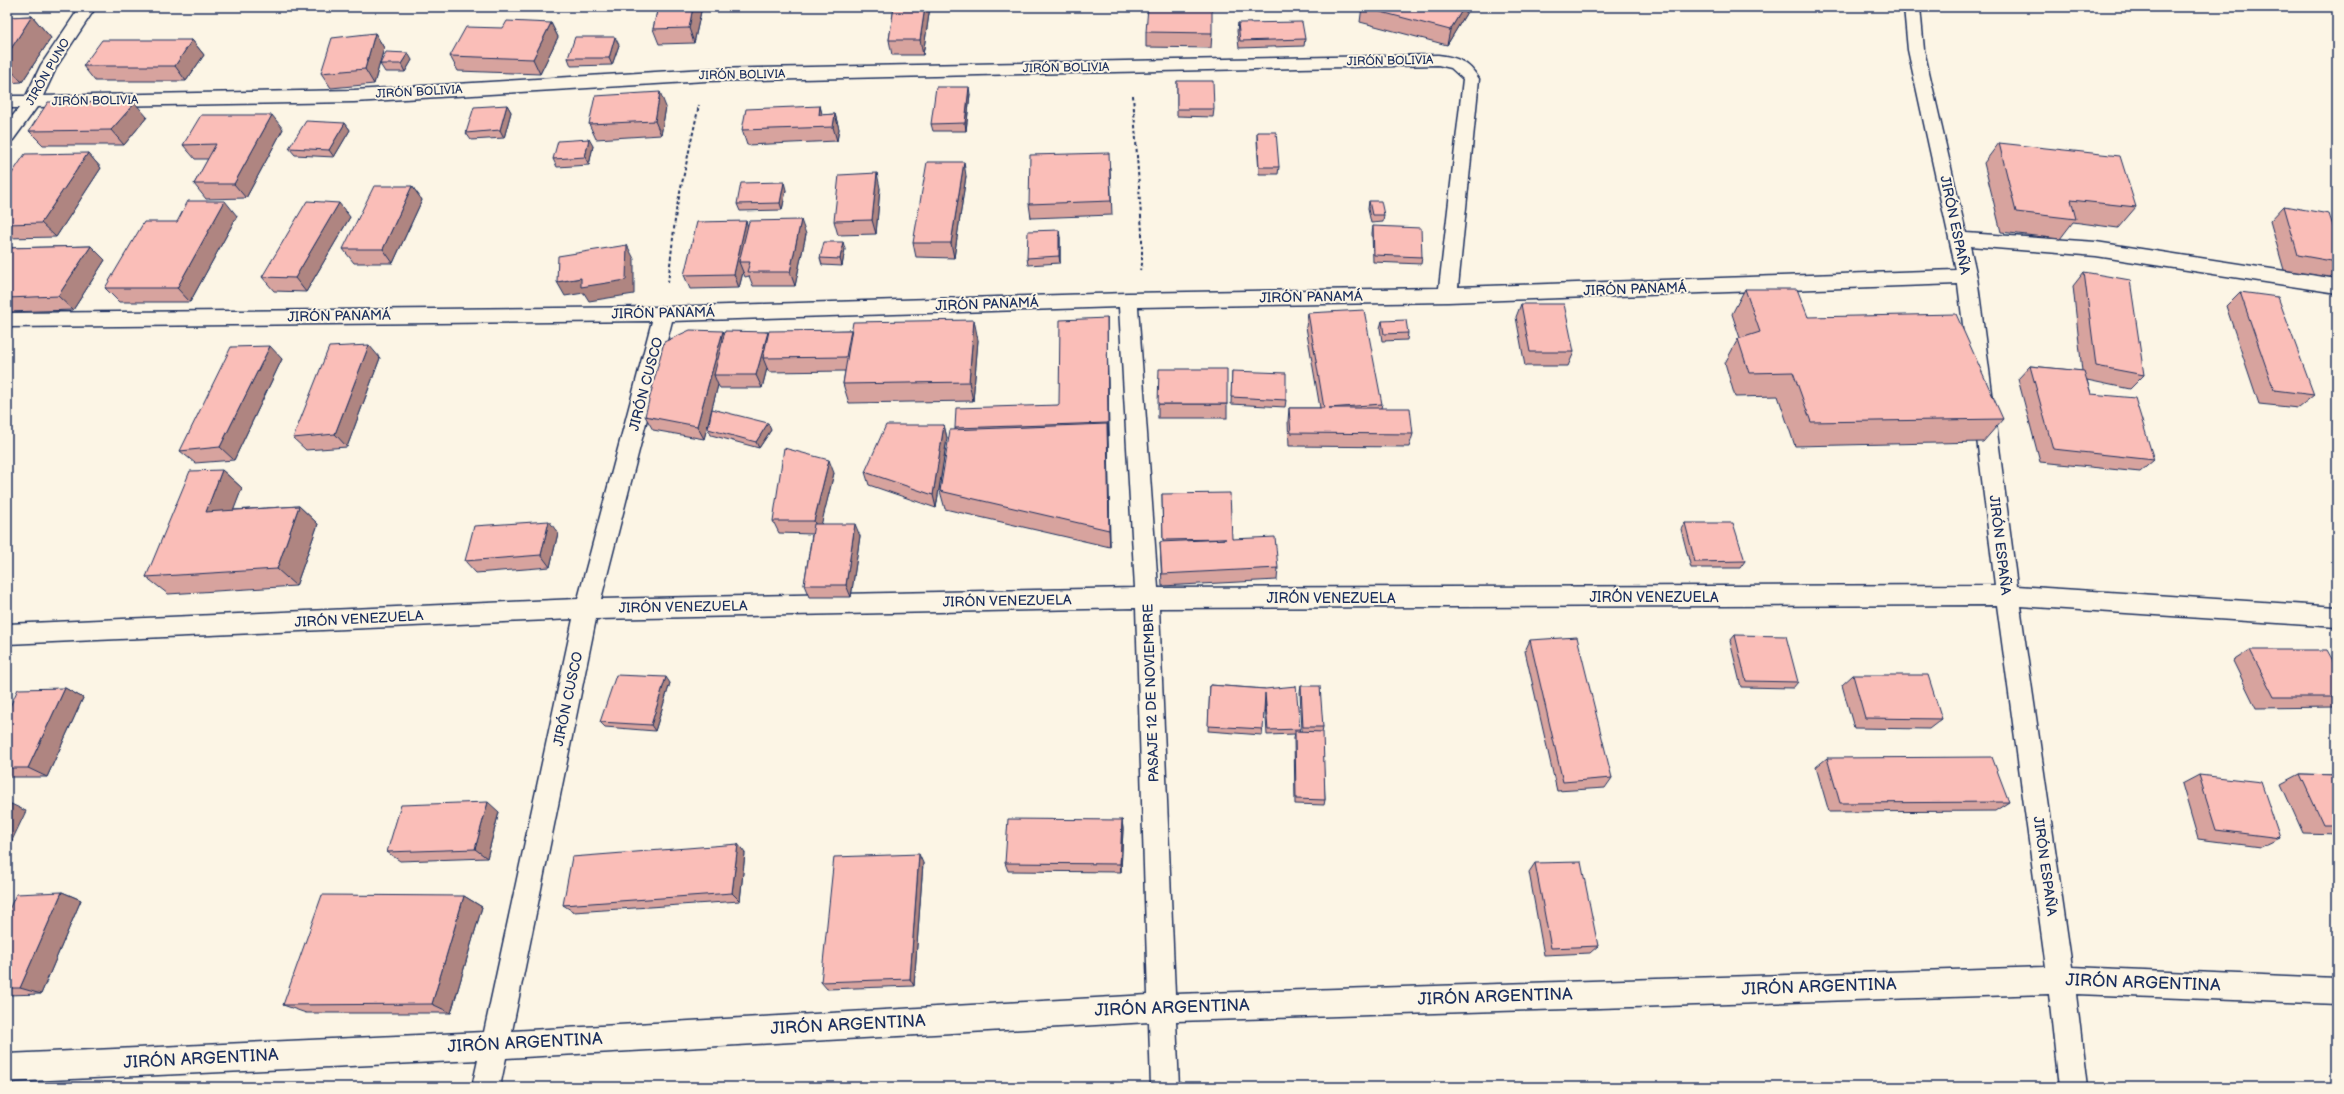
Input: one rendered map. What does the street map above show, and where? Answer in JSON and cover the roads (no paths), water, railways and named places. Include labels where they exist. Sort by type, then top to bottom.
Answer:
[{"type":"street","name":"JIRÓN PUNO","points":[[7,136],[31,103],[49,65],[88,7]]},
{"type":"street","name":"JIRÓN ESPAÑA","points":[[1912,7],[1916,50],[1960,240],[1967,277],[2007,595],[2061,980],[2073,1087]]},
{"type":"street","name":"JIRÓN BOLIVIA","points":[[7,102],[31,103],[354,96],[706,75],[1438,60],[1453,62],[1466,69],[1470,78],[1448,295]]},
{"type":"street","points":[[1960,240],[2096,249],[2337,286]]},
{"type":"street","name":"JIRÓN PANAMÁ","points":[[7,320],[664,314],[1128,300],[1448,295],[1967,277]]},
{"type":"street","name":"PASAJE 12 DE NOVIEMBRE","points":[[1128,300],[1147,598],[1165,1087]]},
{"type":"street","name":"JIRÓN CUSCO","points":[[486,1087],[497,1044],[587,609],[664,314]]},
{"type":"street","name":"JIRÓN VENEZUELA","points":[[7,634],[587,609],[1147,598],[2007,595],[2337,617]]},
{"type":"street","name":"JIRÓN ARGENTINA","points":[[7,1068],[497,1044],[1162,1008],[2061,980],[2337,991]]}]
